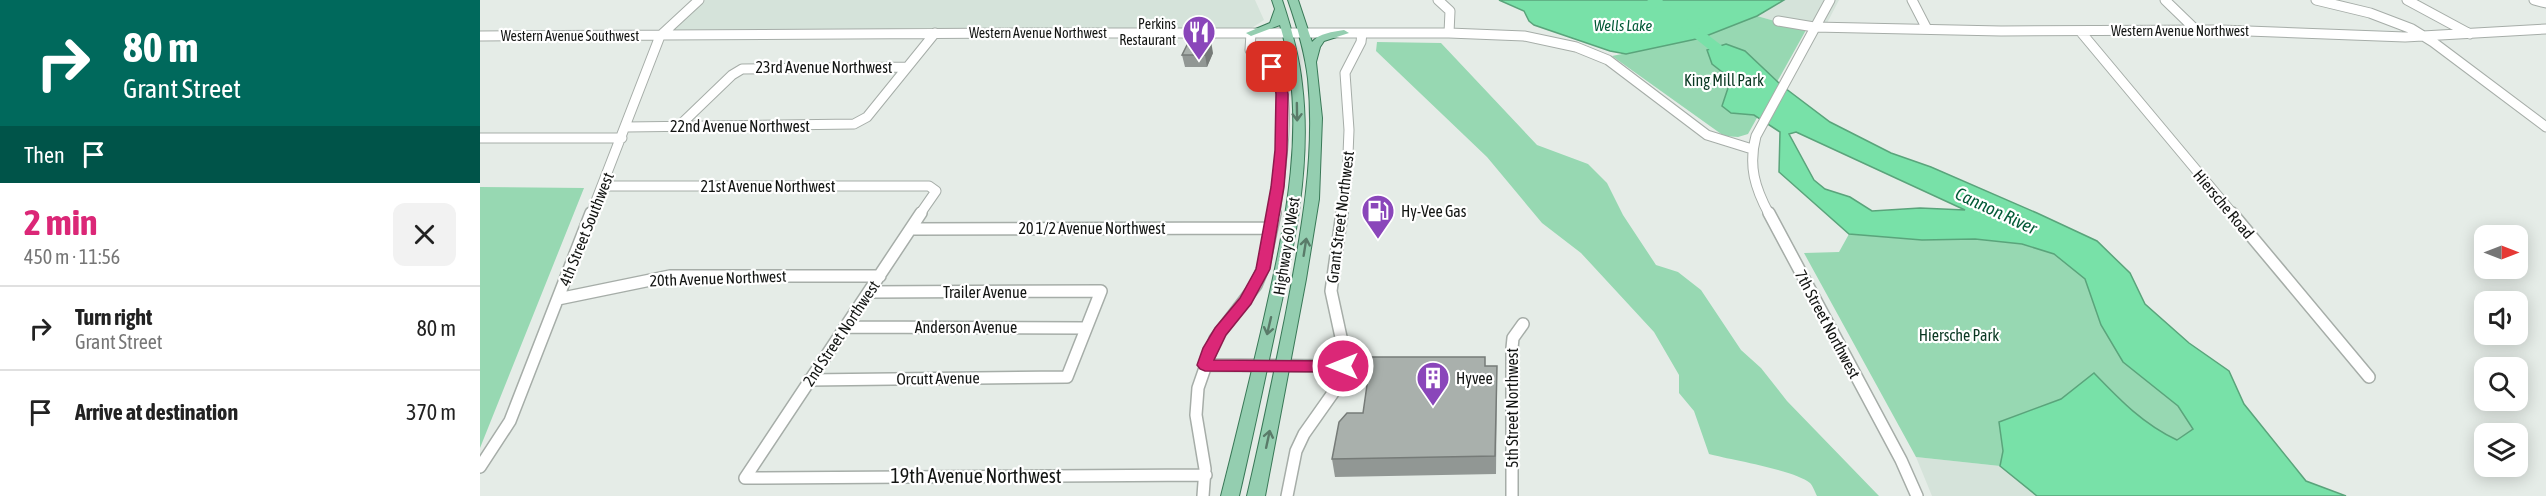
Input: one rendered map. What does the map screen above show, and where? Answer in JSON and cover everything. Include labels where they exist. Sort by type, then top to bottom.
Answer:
[{"type":"main road","name":"Highway 60 West","points":[[1256,496],[1283,366],[1312,199],[1315,108],[1304,33],[1293,0]]},
{"type":"main road","name":"Highway 60 West","points":[[1230,496],[1290,228],[1295,181],[1297,100],[1288,33],[1278,4]]},
{"type":"main road","points":[[1251,33],[1275,25],[1278,4]]},
{"type":"main road","points":[[1310,66],[1313,49],[1318,40],[1344,33]]},
{"type":"street","points":[[660,36],[699,0]]},
{"type":"street","points":[[1438,0],[1450,11],[1449,33]]},
{"type":"street","name":"7th Street Northwest","points":[[1830,0],[1761,126],[1752,149],[1751,170],[1757,190],[1901,460],[1917,496]]},
{"type":"street","points":[[1912,0],[1927,29]]},
{"type":"street","points":[[2165,0],[2196,30]]},
{"type":"street","points":[[2316,0],[2381,16],[2425,37],[2546,127]]},
{"type":"street","points":[[2407,0],[2471,34]]},
{"type":"street","points":[[2535,0],[2546,3]]},
{"type":"street","name":"Western Avenue Northwest","points":[[1778,21],[1814,27],[2080,31],[2196,30],[2425,37],[2546,29]]},
{"type":"street","name":"Hiersche Road","points":[[2080,31],[2368,377]]},
{"type":"street","points":[[907,67],[935,33]]},
{"type":"street","name":"Western Avenue Northwest","points":[[660,36],[935,33],[1449,33],[1524,36],[1576,47],[1608,60],[1622,68],[1707,135],[1752,149]]},
{"type":"street","points":[[1203,496],[1206,475],[1196,404],[1210,348],[1220,331],[1256,285],[1263,269],[1281,150],[1282,94],[1275,70],[1250,50],[1251,33]]},
{"type":"street","name":"Grant Street Northwest","points":[[1287,496],[1296,451],[1304,434],[1340,383],[1343,366],[1344,351],[1332,305],[1331,291],[1347,179],[1349,130],[1345,73],[1361,42],[1362,33]]},
{"type":"street","name":"Western Avenue Southwest","points":[[480,36],[660,36]]},
{"type":"street","name":"4th Street Southwest","points":[[480,467],[510,421],[660,36]]},
{"type":"street","name":"23rd Avenue Northwest","points":[[679,126],[732,75],[742,69],[907,67]]},
{"type":"street","name":"22nd Avenue Northwest","points":[[626,127],[854,124],[867,117],[907,67]]},
{"type":"street","points":[[480,138],[621,138]]},
{"type":"street","name":"21st Avenue Northwest","points":[[603,186],[922,186],[933,188]]},
{"type":"street","name":"2nd Street Northwest","points":[[746,478],[809,380],[912,229],[934,194],[933,188]]},
{"type":"street","name":"20 1/2 Avenue Northwest","points":[[912,229],[1271,228]]},
{"type":"street","name":"20th Avenue Northwest","points":[[558,299],[669,276],[880,276]]},
{"type":"street","name":"Trailer Avenue","points":[[869,292],[1101,291],[1086,328]]},
{"type":"street","name":"5th Street Northwest","points":[[1512,496],[1512,348],[1513,338],[1523,324]]},
{"type":"street","name":"Anderson Avenue","points":[[846,327],[1086,328]]},
{"type":"street","name":"Orcutt Avenue","points":[[809,380],[1067,377],[1086,328]]},
{"type":"street","points":[[1205,365],[1343,366]]},
{"type":"street","name":"19th Avenue Northwest","points":[[746,478],[1206,475]]},
{"type":"shaded area","points":[[705,0],[1255,0],[1264,20],[1250,29],[668,34]]},
{"type":"shaded area","points":[[1761,0],[1839,0],[1826,25],[1806,30],[1757,16]]},
{"type":"shaded area","points":[[1916,457],[2000,466],[2050,496],[1932,496]]},
{"type":"green space","name":"King Mill Park","points":[[1757,16],[1806,30],[1748,134],[1738,137],[1724,136],[1612,56],[1701,38]]},
{"type":"green space","points":[[1377,42],[1441,43],[1537,145],[1588,164],[1607,183],[1623,215],[1656,265],[1678,272],[1701,290],[1741,350],[1761,368],[1787,401],[1879,496],[1817,496],[1810,483],[1802,478],[1709,454],[1694,411],[1679,393],[1679,375],[1654,332],[1581,253],[1542,223],[1487,157],[1376,51]]},
{"type":"green space","points":[[480,187],[584,188],[480,448]]},
{"type":"green space","name":"Hiersche Park","points":[[1849,234],[1922,240],[1975,239],[2022,244],[2054,253],[2085,278],[2101,325],[2123,362],[2178,406],[2194,429],[2177,440],[2165,434],[2132,411],[2094,373],[2061,399],[1999,422],[2003,451],[2000,466],[1916,457],[1804,253],[1839,252]]},
{"type":"water","name":"Wells Lake","points":[[1499,0],[1784,0],[1757,16],[1701,38],[1626,54],[1610,51],[1534,25],[1524,11]]},
{"type":"water","points":[[1726,44],[1745,51],[1781,85],[1830,122],[1891,153],[1931,167],[2097,241],[2130,273],[2145,304],[2189,343],[2229,371],[2244,404],[2306,481],[2346,496],[2037,496],[2000,466],[2003,451],[1999,422],[2061,399],[2094,373],[2132,411],[2165,434],[2177,440],[2193,429],[2178,406],[2123,362],[2101,325],[2085,279],[2054,254],[2022,244],[1975,239],[1922,240],[1849,234],[1779,172],[1780,132],[1754,115],[1731,113],[1722,106],[1731,79],[1712,64],[1707,50]],"holes":[[[1796,132],[1965,210],[1920,208],[1872,211],[1850,197],[1825,189],[1814,180],[1789,134]]]},
{"type":"building","points":[[1189,41],[1211,41],[1205,55],[1182,55]]},
{"type":"building","name":"Hyvee","points":[[1371,357],[1485,357],[1485,366],[1497,366],[1495,456],[1332,459],[1339,422],[1347,413],[1363,413]]},
{"type":"waterway","name":"Cannon River","points":[[1654,0],[1716,48],[1733,66]]},
{"type":"place","name":"Perkins Restaurant","points":[[1199,61]]},
{"type":"place","name":"Hy-Vee Gas","points":[[1378,240]]},
{"type":"place","name":"Hyvee","points":[[1433,407]]},
{"type":"route","points":[[1272,67],[1279,79],[1282,94],[1281,150],[1263,269],[1246,301],[1220,331],[1210,348],[1205,365],[1343,366]]}]
